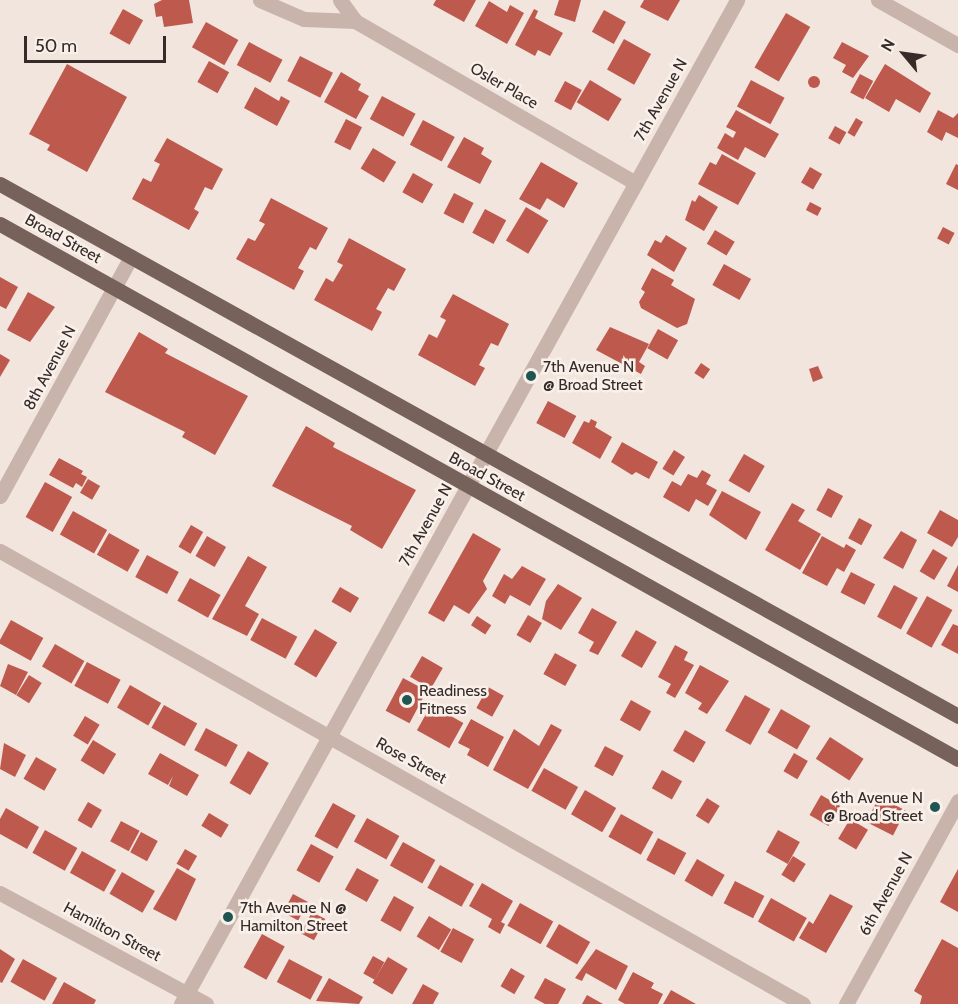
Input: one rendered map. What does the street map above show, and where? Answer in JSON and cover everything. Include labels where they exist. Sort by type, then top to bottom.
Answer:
[{"type":"main road","name":"Broad Street","points":[[0,184],[958,716]]},
{"type":"main road","name":"Broad Street","points":[[0,224],[468,488],[958,759]]},
{"type":"street","name":"Osler Place","points":[[260,0],[304,19],[355,21]]},
{"type":"street","name":"Osler Place","points":[[340,0],[355,21],[636,183]]},
{"type":"street","name":"7th Avenue N","points":[[184,999],[737,0]]},
{"type":"street","points":[[878,0],[958,45]]},
{"type":"street","name":"8th Avenue N","points":[[0,495],[131,256]]},
{"type":"street","name":"Rose Street","points":[[0,551],[803,1004]]},
{"type":"street","name":"6th Avenue N","points":[[846,1004],[958,801]]},
{"type":"street","name":"Hamilton Street","points":[[0,893],[184,999],[206,1004]]},
{"type":"building","points":[[162,0],[189,0],[193,23],[164,27],[162,16],[156,17],[154,4]]},
{"type":"building","points":[[436,0],[476,0],[464,22],[433,5]]},
{"type":"building","points":[[559,0],[581,0],[575,22],[554,15]]},
{"type":"building","points":[[644,0],[680,0],[668,21],[640,7]]},
{"type":"building","points":[[489,1],[507,12],[510,5],[524,13],[507,44],[475,26]]},
{"type":"building","points":[[123,9],[143,20],[130,45],[109,33]]},
{"type":"building","points":[[534,9],[538,11],[535,18],[563,33],[550,56],[538,50],[535,56],[515,45]]},
{"type":"building","points":[[604,10],[626,22],[614,44],[592,32]]},
{"type":"building","points":[[786,13],[810,27],[779,82],[754,68]]},
{"type":"building","points":[[206,22],[238,40],[224,65],[192,47]]},
{"type":"building","points":[[624,39],[651,54],[634,85],[607,70]]},
{"type":"building","points":[[249,42],[283,60],[270,83],[237,65]]},
{"type":"building","points":[[842,42],[869,56],[853,78],[842,72],[846,65],[833,58]]},
{"type":"building","points":[[300,56],[333,73],[320,98],[287,81]]},
{"type":"building","points":[[209,61],[229,72],[217,93],[197,82]]},
{"type":"building","points":[[67,64],[127,97],[87,172],[47,150],[50,145],[29,134]]},
{"type":"building","points":[[885,64],[931,93],[920,113],[896,99],[889,112],[865,98]]},
{"type":"building","points":[[341,72],[361,84],[358,90],[369,96],[356,119],[324,102]]},
{"type":"building","points":[[860,74],[873,81],[863,100],[850,93]]},
{"type":"building","points":[[816,76],[820,82],[816,88],[812,88],[808,80]]},
{"type":"building","points":[[590,80],[622,99],[608,121],[577,102]]},
{"type":"building","points":[[751,80],[785,98],[770,124],[737,106]]},
{"type":"building","points":[[565,81],[582,90],[571,110],[554,101]]},
{"type":"building","points":[[255,87],[279,101],[281,96],[290,101],[277,126],[244,108]]},
{"type":"building","points":[[382,96],[416,114],[403,137],[370,119]]},
{"type":"building","points":[[736,110],[779,134],[765,158],[745,147],[738,160],[717,148],[725,133],[733,138],[736,132],[726,127]]},
{"type":"building","points":[[938,110],[953,118],[958,113],[958,138],[946,132],[942,141],[927,132]]},
{"type":"building","points":[[856,118],[863,122],[854,137],[848,133]]},
{"type":"building","points":[[346,119],[362,127],[350,150],[334,142]]},
{"type":"building","points":[[423,120],[455,137],[442,162],[410,145]]},
{"type":"building","points":[[835,126],[846,132],[840,145],[828,138]]},
{"type":"building","points":[[464,137],[484,148],[481,154],[492,161],[480,184],[447,167]]},
{"type":"building","points":[[167,138],[223,169],[212,190],[205,187],[194,209],[199,212],[189,230],[132,199],[143,178],[151,182],[160,164],[154,161]]},
{"type":"building","points":[[373,148],[396,162],[384,182],[361,169]]},
{"type":"building","points":[[722,154],[756,173],[738,205],[698,184],[710,162],[716,165]]},
{"type":"building","points":[[541,162],[578,183],[564,208],[547,198],[540,210],[519,199]]},
{"type":"building","points":[[956,164],[958,165],[958,190],[946,184]]},
{"type":"building","points":[[810,167],[822,174],[813,190],[801,183]]},
{"type":"building","points":[[413,173],[433,184],[422,203],[402,192]]},
{"type":"building","points":[[454,193],[474,203],[463,223],[444,213]]},
{"type":"building","points":[[699,195],[718,207],[704,231],[685,220],[692,200],[695,202]]},
{"type":"building","points":[[271,198],[328,228],[316,250],[310,247],[298,268],[304,271],[294,290],[236,259],[248,238],[255,241],[265,224],[259,221]]},
{"type":"building","points":[[810,202],[822,208],[817,216],[806,210]]},
{"type":"building","points":[[526,207],[548,220],[528,254],[506,240]]},
{"type":"building","points":[[485,209],[506,220],[494,244],[472,233]]},
{"type":"building","points":[[943,227],[955,233],[949,244],[937,239]]},
{"type":"building","points":[[715,230],[735,242],[726,256],[707,244]]},
{"type":"building","points":[[666,235],[687,248],[674,272],[647,255],[655,240],[661,243]]},
{"type":"building","points":[[349,238],[406,269],[394,291],[388,288],[376,309],[382,312],[372,331],[314,300],[326,278],[333,282],[343,265],[337,262]]},
{"type":"building","points":[[724,264],[751,279],[739,300],[712,285]]},
{"type":"building","points":[[652,268],[674,280],[671,285],[695,299],[687,324],[677,328],[641,308],[639,302],[645,292],[641,289]]},
{"type":"building","points":[[0,277],[18,287],[6,309],[0,306]]},
{"type":"building","points":[[28,292],[55,307],[30,342],[7,330]]},
{"type":"building","points":[[453,294],[509,324],[498,346],[491,343],[479,365],[485,368],[475,386],[418,355],[429,334],[437,338],[446,320],[440,317]]},
{"type":"building","points":[[610,327],[649,344],[639,362],[645,366],[641,374],[596,350]]},
{"type":"building","points":[[658,329],[678,340],[667,359],[647,348]]},
{"type":"building","points":[[139,332],[168,349],[165,353],[248,396],[215,455],[182,437],[185,432],[105,392]]},
{"type":"building","points":[[0,354],[10,360],[0,377]]},
{"type":"building","points":[[701,363],[710,369],[703,379],[694,373]]},
{"type":"building","points":[[818,366],[823,378],[813,382],[809,369]]},
{"type":"building","points":[[548,401],[576,416],[565,438],[536,423]]},
{"type":"building","points":[[591,419],[597,422],[595,427],[612,437],[600,459],[572,443],[584,421],[589,423]]},
{"type":"building","points":[[306,426],[335,443],[333,447],[416,490],[382,549],[350,530],[352,526],[272,486]]},
{"type":"building","points":[[622,442],[658,462],[649,479],[636,472],[632,475],[611,462]]},
{"type":"building","points":[[674,450],[685,457],[673,476],[662,469]]},
{"type":"building","points":[[744,454],[765,466],[749,493],[728,481]]},
{"type":"building","points":[[59,458],[83,471],[81,474],[87,477],[82,487],[76,483],[73,488],[49,475]]},
{"type":"building","points":[[702,470],[711,475],[706,484],[717,490],[708,506],[696,499],[689,512],[663,497],[672,481],[681,486],[688,474],[697,478]]},
{"type":"building","points":[[88,479],[100,486],[92,500],[80,493]]},
{"type":"building","points":[[45,482],[72,497],[53,532],[26,517]]},
{"type":"building","points":[[828,488],[843,496],[831,518],[816,510]]},
{"type":"building","points":[[722,491],[761,512],[746,540],[709,515]]},
{"type":"building","points":[[792,503],[805,510],[798,521],[821,534],[800,570],[765,550]]},
{"type":"building","points":[[940,510],[958,520],[958,537],[952,547],[927,533]]},
{"type":"building","points":[[73,511],[107,530],[94,554],[60,535]]},
{"type":"building","points":[[859,518],[872,525],[861,545],[848,538]]},
{"type":"building","points":[[191,525],[203,532],[191,554],[178,547]]},
{"type":"building","points":[[901,531],[917,540],[903,569],[883,558]]},
{"type":"building","points":[[109,533],[140,550],[127,572],[97,555]]},
{"type":"building","points":[[473,533],[501,549],[483,581],[487,589],[469,614],[454,605],[444,622],[428,613]]},
{"type":"building","points":[[207,536],[226,547],[215,567],[196,556]]},
{"type":"building","points":[[822,536],[844,548],[846,544],[856,550],[844,572],[837,568],[827,586],[802,573]]},
{"type":"building","points":[[933,549],[948,558],[934,580],[920,571]]},
{"type":"building","points":[[147,555],[179,572],[167,594],[135,577]]},
{"type":"building","points":[[248,556],[267,567],[245,606],[259,614],[247,636],[212,619]]},
{"type":"building","points":[[958,565],[958,592],[947,586]]},
{"type":"building","points":[[522,566],[546,579],[530,606],[510,595],[505,604],[492,596],[504,574],[512,579]]},
{"type":"building","points":[[851,572],[875,584],[865,605],[841,592]]},
{"type":"building","points":[[190,578],[221,595],[208,618],[177,601]]},
{"type":"building","points":[[558,584],[582,598],[561,630],[542,619],[546,601]]},
{"type":"building","points":[[894,585],[918,598],[901,629],[877,617]]},
{"type":"building","points":[[340,587],[359,598],[351,613],[332,602]]},
{"type":"building","points":[[927,596],[952,610],[932,648],[906,634]]},
{"type":"building","points":[[592,608],[617,622],[598,655],[589,651],[594,642],[578,633]]},
{"type":"building","points":[[528,615],[542,623],[530,643],[516,635]]},
{"type":"building","points":[[477,616],[491,625],[485,634],[471,625]]},
{"type":"building","points":[[262,618],[297,637],[286,659],[250,640]]},
{"type":"building","points":[[11,620],[43,638],[31,661],[0,644]]},
{"type":"building","points":[[953,624],[958,626],[958,654],[941,645]]},
{"type":"building","points":[[315,629],[337,642],[316,678],[294,664]]},
{"type":"building","points":[[636,630],[657,642],[642,668],[621,656]]},
{"type":"building","points":[[55,644],[84,661],[71,684],[42,667]]},
{"type":"building","points":[[675,645],[688,652],[684,660],[694,665],[675,698],[666,693],[671,684],[658,677]]},
{"type":"building","points":[[555,653],[577,665],[565,686],[543,674]]},
{"type":"building","points":[[422,656],[443,668],[431,689],[410,677]]},
{"type":"building","points":[[87,662],[121,680],[108,704],[74,686]]},
{"type":"building","points":[[8,664],[28,672],[16,695],[0,686]]},
{"type":"building","points":[[700,665],[729,681],[707,714],[698,709],[702,703],[685,693]]},
{"type":"building","points":[[29,675],[42,683],[29,703],[16,695]]},
{"type":"building","name":"Readiness Fitness","points":[[403,678],[427,691],[409,723],[386,711]]},
{"type":"building","points":[[130,685],[161,703],[148,726],[117,708]]},
{"type":"building","points":[[488,687],[504,696],[492,717],[476,708]]},
{"type":"building","points":[[745,695],[770,709],[750,745],[725,731]]},
{"type":"building","points":[[631,700],[651,711],[640,731],[620,720]]},
{"type":"building","points":[[164,705],[197,723],[185,746],[151,728]]},
{"type":"building","points":[[431,705],[463,723],[449,748],[417,730]]},
{"type":"building","points":[[781,709],[810,726],[797,749],[768,732]]},
{"type":"building","points":[[85,716],[100,725],[88,744],[73,736]]},
{"type":"building","points":[[471,719],[504,737],[488,767],[467,755],[470,749],[458,743]]},
{"type":"building","points":[[551,724],[562,730],[528,789],[493,770],[514,729],[539,746]]},
{"type":"building","points":[[206,728],[238,745],[226,767],[194,750]]},
{"type":"building","points":[[685,730],[706,742],[694,763],[673,751]]},
{"type":"building","points":[[830,737],[864,759],[849,781],[816,759]]},
{"type":"building","points":[[93,740],[116,754],[104,774],[81,761]]},
{"type":"building","points":[[4,743],[26,755],[15,777],[0,769]]},
{"type":"building","points":[[605,746],[624,756],[613,776],[594,766]]},
{"type":"building","points":[[248,751],[269,763],[250,795],[230,783]]},
{"type":"building","points":[[160,753],[199,775],[187,796],[169,786],[173,776],[168,785],[148,774]]},
{"type":"building","points":[[794,753],[808,761],[797,779],[784,771]]},
{"type":"building","points":[[36,757],[57,769],[44,791],[24,779]]},
{"type":"building","points":[[544,768],[578,787],[566,810],[531,791]]},
{"type":"building","points":[[662,770],[682,781],[672,800],[652,788]]},
{"type":"building","points":[[585,790],[616,808],[602,832],[571,814]]},
{"type":"building","points":[[821,795],[840,806],[829,826],[810,815]]},
{"type":"building","points":[[879,797],[906,811],[893,836],[866,822]]},
{"type":"building","points":[[707,798],[720,806],[709,824],[696,816]]},
{"type":"building","points":[[88,802],[102,810],[91,828],[78,820]]},
{"type":"building","points":[[333,803],[356,816],[337,849],[315,836]]},
{"type":"building","points":[[6,808],[39,827],[27,849],[0,834],[0,819]]},
{"type":"building","points":[[209,813],[229,825],[221,838],[201,826]]},
{"type":"building","points":[[621,814],[653,832],[641,855],[608,837]]},
{"type":"building","points":[[367,818],[399,836],[386,860],[354,842]]},
{"type":"building","points":[[850,819],[868,830],[856,850],[838,839]]},
{"type":"building","points":[[121,821],[140,831],[129,851],[110,841]]},
{"type":"building","points":[[45,830],[77,848],[65,871],[32,853]]},
{"type":"building","points":[[778,830],[800,842],[788,864],[766,852]]},
{"type":"building","points":[[141,832],[158,841],[147,861],[130,852]]},
{"type":"building","points":[[658,838],[686,853],[675,875],[646,860]]},
{"type":"building","points":[[403,842],[435,860],[422,884],[390,866]]},
{"type":"building","points":[[311,844],[334,857],[319,883],[296,870]]},
{"type":"building","points":[[185,849],[197,856],[189,871],[176,864]]},
{"type":"building","points":[[82,851],[116,870],[104,892],[70,873]]},
{"type":"building","points":[[793,856],[806,864],[794,883],[781,875]]},
{"type":"building","points":[[697,859],[725,875],[712,897],[684,881]]},
{"type":"building","points":[[440,865],[474,884],[462,907],[427,888]]},
{"type":"building","points":[[177,868],[196,879],[176,921],[153,909]]},
{"type":"building","points":[[357,868],[379,880],[367,902],[345,890]]},
{"type":"building","points":[[958,869],[958,912],[940,902]]},
{"type":"building","points":[[122,872],[155,891],[142,913],[110,894]]},
{"type":"building","points":[[735,881],[764,896],[753,918],[724,903]]},
{"type":"building","points":[[482,883],[513,901],[501,922],[505,924],[500,934],[488,927],[492,919],[469,906]]},
{"type":"building","points":[[293,894],[308,902],[298,921],[283,913]]},
{"type":"building","points":[[830,894],[853,906],[826,953],[799,938],[809,921],[813,924]]},
{"type":"building","points":[[394,896],[414,907],[401,932],[380,920]]},
{"type":"building","points":[[771,898],[807,918],[794,941],[758,922]]},
{"type":"building","points":[[520,903],[553,921],[541,944],[507,926]]},
{"type":"building","points":[[312,912],[325,919],[314,940],[301,933]]},
{"type":"building","points":[[429,916],[451,929],[439,950],[417,937]]},
{"type":"building","points":[[559,924],[590,942],[577,965],[546,947]]},
{"type":"building","points":[[453,928],[474,939],[462,963],[440,952]]},
{"type":"building","points":[[262,934],[285,947],[266,980],[244,967]]},
{"type":"building","points":[[942,939],[958,948],[958,1004],[920,1004],[922,996],[914,991]]},
{"type":"building","points":[[0,949],[15,959],[2,983],[0,982]]},
{"type":"building","points":[[596,949],[628,966],[616,990],[586,973],[582,981],[575,978]]},
{"type":"building","points":[[373,956],[384,962],[375,980],[363,973]]},
{"type":"building","points":[[388,957],[408,969],[392,995],[373,983]]},
{"type":"building","points":[[23,959],[57,978],[45,1001],[10,982]]},
{"type":"building","points":[[289,959],[323,977],[310,1000],[277,982]]},
{"type":"building","points":[[511,968],[525,976],[514,994],[500,986]]},
{"type":"building","points":[[633,972],[654,983],[651,988],[663,994],[658,1004],[625,1004],[618,1000]]},
{"type":"building","points":[[329,978],[363,997],[359,1004],[316,1001]]},
{"type":"building","points":[[545,978],[566,989],[558,1004],[545,1004],[534,998]]},
{"type":"building","points":[[64,982],[96,1000],[94,1004],[52,1004]]},
{"type":"building","points":[[423,984],[439,993],[433,1004],[412,1004]]},
{"type":"building","points":[[671,990],[696,1004],[663,1004]]},
{"type":"building","points":[[587,995],[603,1004],[582,1004]]},
{"type":"place","name":"7th Avenue N @ Broad Street","points":[[531,376]]},
{"type":"place","name":"Readiness Fitness","points":[[407,700]]},
{"type":"place","name":"6th Avenue N @ Broad Street","points":[[935,807]]},
{"type":"place","name":"7th Avenue N @ Hamilton Street","points":[[228,917]]}]
